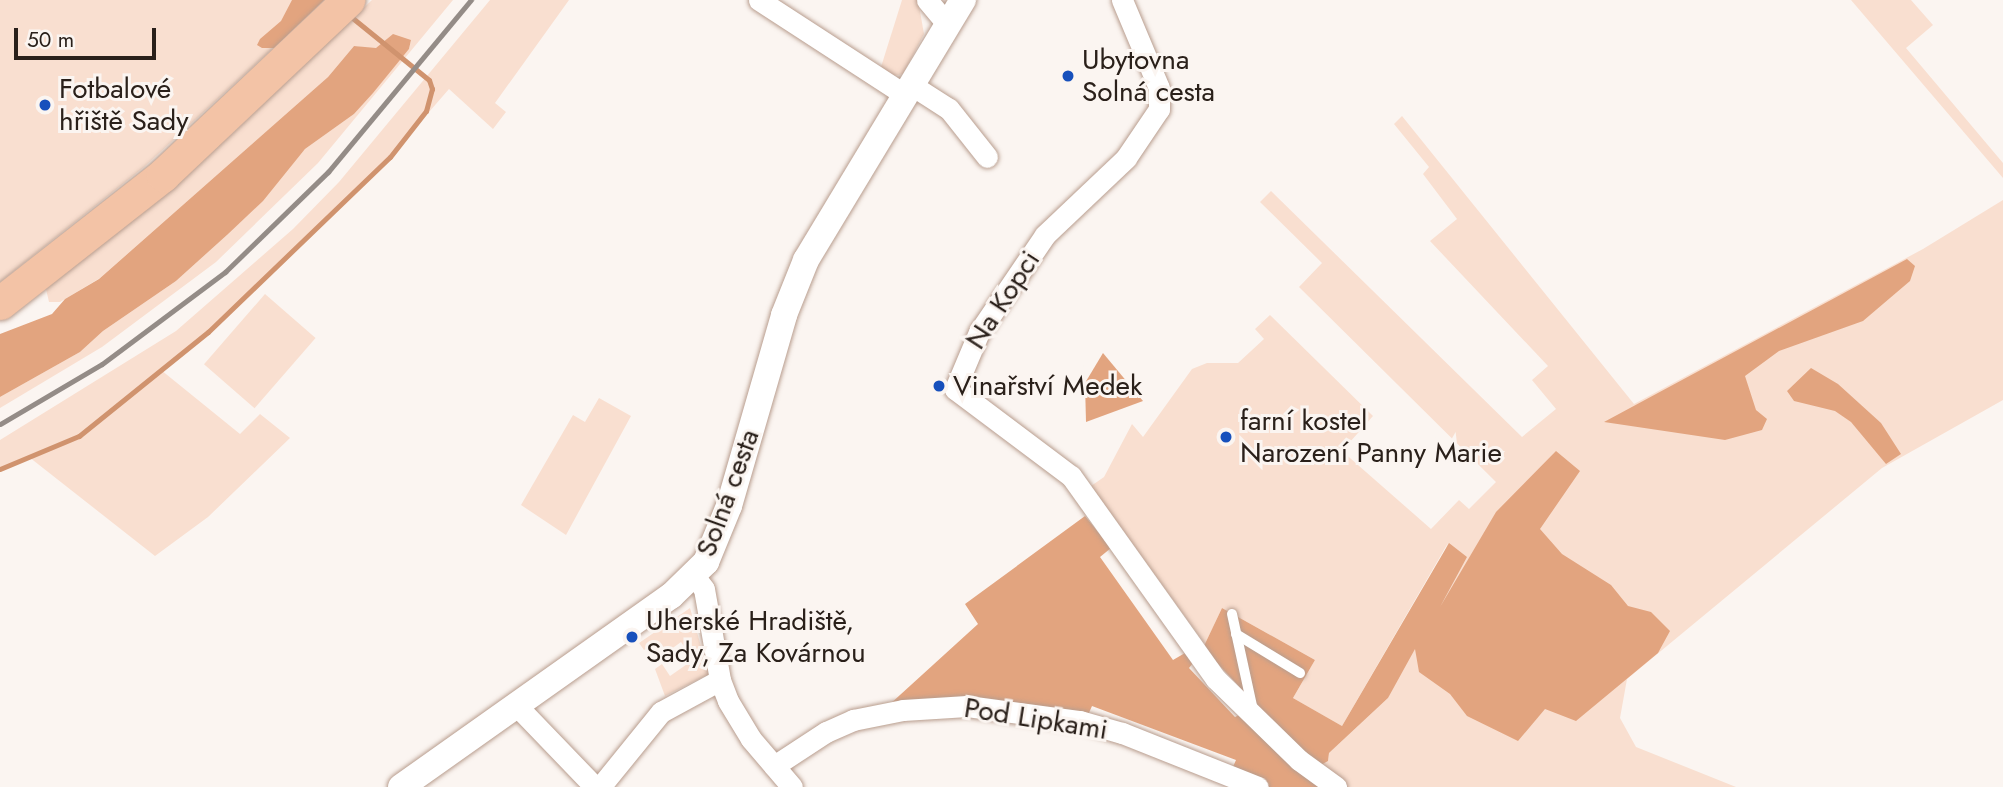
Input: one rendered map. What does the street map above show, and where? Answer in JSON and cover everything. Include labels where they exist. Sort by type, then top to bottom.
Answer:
[{"type":"main road","points":[[0,303],[163,174],[343,4]]},
{"type":"street","points":[[758,0],[907,89],[949,109],[987,157]]},
{"type":"street","points":[[928,0],[946,23]]},
{"type":"street","name":"Solná cesta","points":[[401,787],[694,576],[706,562],[726,515],[797,278],[946,23],[963,0]]},
{"type":"street","name":"Na Kopci","points":[[1122,0],[1159,88],[1159,109],[1126,158],[1045,235],[979,332],[955,389],[1071,476],[1216,680],[1256,721],[1336,787]]},
{"type":"street","points":[[694,576],[704,589],[720,680],[739,722],[792,787]]},
{"type":"street","points":[[600,787],[661,712],[720,680]]},
{"type":"street","points":[[517,706],[595,787]]},
{"type":"street","name":"Pod Lipkami","points":[[774,766],[826,732],[853,720],[903,710],[967,706],[1091,724],[1258,787]]},
{"type":"lane","points":[[1232,614],[1256,721]]},
{"type":"lane","points":[[1236,635],[1300,673]]},
{"type":"shaded area","points":[[0,0],[325,0],[144,167],[0,282]]},
{"type":"shaded area","points":[[292,0],[324,0],[274,48],[257,45],[260,39],[281,21]]},
{"type":"shaded area","points":[[372,0],[453,0],[318,163],[216,262],[102,347],[0,408],[0,397],[80,352],[103,331],[176,281],[227,235],[305,149],[354,114],[409,49],[411,40],[376,49],[354,46],[328,77],[100,278],[60,302],[49,302],[46,289],[234,132]]},
{"type":"shaded area","points":[[490,0],[569,0],[495,103],[506,112],[493,129],[449,89],[390,157],[208,332],[161,370],[240,434],[260,414],[290,438],[208,517],[155,556],[29,457],[0,469],[0,440],[176,331],[293,229],[339,182]]},
{"type":"shaded area","points":[[902,0],[918,0],[924,34],[903,74],[893,76],[881,67]]},
{"type":"shaded area","points":[[1851,0],[1911,0],[1933,25],[1906,48],[2003,163],[2003,178]]},
{"type":"shaded area","points":[[393,34],[411,40],[409,49],[373,93],[354,114],[305,149],[263,201],[227,235],[176,281],[103,331],[80,352],[0,397],[0,334],[52,314],[65,299],[99,279],[328,77],[354,46],[376,48]]},
{"type":"shaded area","points":[[1402,116],[1634,404],[1923,249],[2003,200],[2003,400],[1882,468],[1627,679],[1620,718],[1636,747],[1736,787],[1345,787],[1316,768],[1328,761],[1329,753],[1388,698],[1448,543],[1342,726],[1293,698],[1315,660],[1222,608],[1205,644],[1091,486],[1104,477],[1132,424],[1143,437],[1192,369],[1207,363],[1238,363],[1264,339],[1255,329],[1270,315],[1373,416],[1342,451],[1431,529],[1459,500],[1469,509],[1496,482],[1299,287],[1322,263],[1260,202],[1271,191],[1522,437],[1556,409],[1532,380],[1548,366],[1430,241],[1457,219],[1423,174],[1429,167],[1394,124]]},
{"type":"shaded area","points":[[1907,259],[1915,266],[1910,281],[1863,321],[1779,351],[1745,376],[1756,410],[1767,419],[1762,430],[1725,440],[1604,422]]},
{"type":"shaded area","points":[[265,294],[316,338],[255,408],[204,364]]},
{"type":"shaded area","points":[[1103,353],[1143,401],[1086,422],[1085,383]]},
{"type":"shaded area","points":[[1811,368],[1838,384],[1881,423],[1901,454],[1886,464],[1851,422],[1835,411],[1794,401],[1787,391]]},
{"type":"shaded area","points":[[599,398],[631,416],[566,535],[521,505],[573,415],[585,422]]},
{"type":"shaded area","points":[[1556,451],[1580,471],[1540,529],[1562,554],[1611,585],[1628,606],[1651,612],[1670,631],[1658,653],[1576,721],[1545,709],[1518,741],[1467,716],[1450,694],[1419,672],[1415,649],[1388,698],[1329,753],[1328,761],[1316,768],[1203,648],[1222,608],[1315,660],[1293,698],[1342,726],[1449,543],[1467,557],[1440,607],[1496,512]]},
{"type":"shaded area","points":[[1085,516],[1111,548],[1100,557],[1173,660],[1185,653],[1193,663],[1189,668],[1235,717],[1241,714],[1330,787],[1269,787],[1232,769],[1236,760],[1092,706],[1088,715],[889,705],[978,624],[965,604]]},
{"type":"shaded area","points":[[690,608],[709,674],[665,696],[655,669],[662,664],[670,676],[693,660],[681,642],[663,655],[656,654],[650,646],[644,650],[639,643]]},
{"type":"waterway","points":[[0,469],[79,436],[208,332],[390,157],[426,111],[432,89],[429,80],[350,16]]},
{"type":"railway","points":[[0,424],[102,364],[225,272],[328,172],[471,0]]},
{"type":"place","name":"Ubytovna Solná cesta","points":[[1068,76]]},
{"type":"place","name":"Fotbalové hřiště Sady","points":[[45,105]]},
{"type":"place","name":"Vinařství Medek","points":[[939,386]]},
{"type":"place","name":"farní kostel Narození Panny Marie","points":[[1226,437]]},
{"type":"place","name":"Uherské Hradiště, Sady, Za Kovárnou","points":[[632,637]]}]
